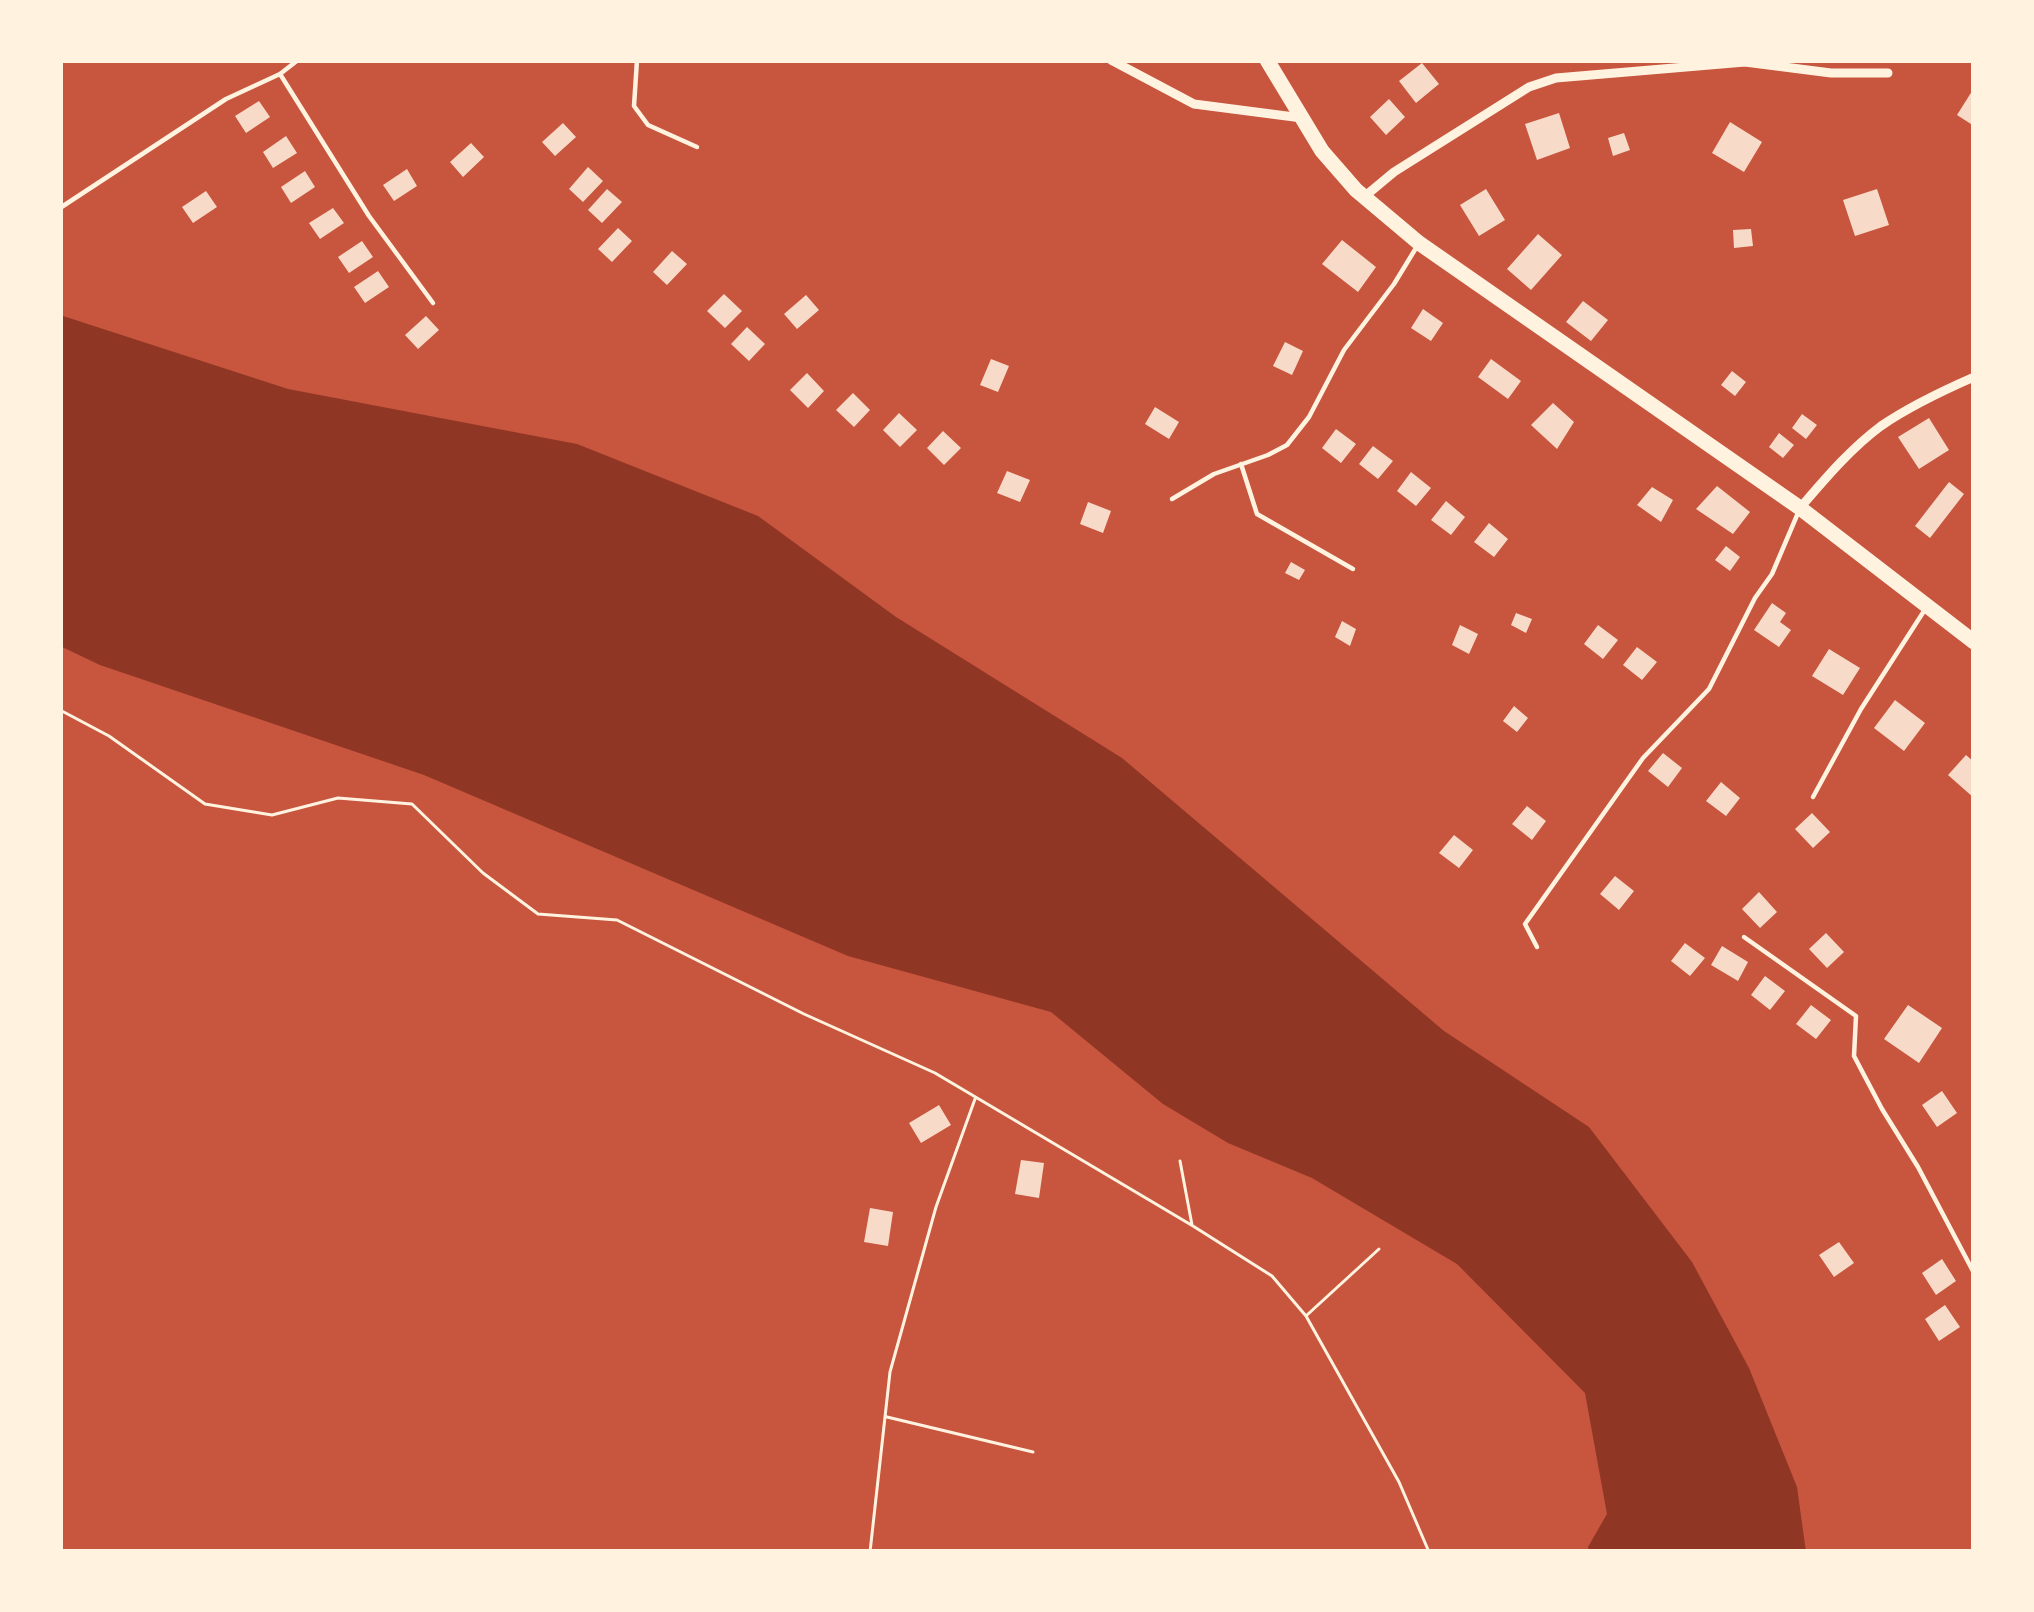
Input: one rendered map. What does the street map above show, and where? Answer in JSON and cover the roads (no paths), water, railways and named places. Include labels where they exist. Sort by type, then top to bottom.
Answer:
[{"type":"main road","points":[[1268,60],[1322,151],[1418,244],[1800,508],[1974,641]]},
{"type":"street","points":[[1110,62],[1193,104],[1302,118]]},
{"type":"street","points":[[1364,196],[1529,87],[1556,78],[1745,62],[1831,73],[1888,74]]},
{"type":"street","points":[[1800,508],[1879,428],[1924,399],[1974,377]]},
{"type":"lane","points":[[60,208],[226,99],[280,74],[298,60]]},
{"type":"lane","points":[[637,60],[634,106],[648,125],[697,147]]},
{"type":"lane","points":[[280,74],[369,216],[433,303]]},
{"type":"lane","points":[[1172,499],[1214,474],[1287,445],[1310,417],[1344,350],[1418,244]]},
{"type":"lane","points":[[1241,464],[1257,514],[1353,569]]},
{"type":"lane","points":[[1537,947],[1525,924],[1643,758],[1709,689],[1772,574],[1800,508]]},
{"type":"lane","points":[[1814,797],[1861,709],[1928,606]]},
{"type":"lane","points":[[1744,937],[1856,1016],[1854,1055],[1974,1273]]}]
